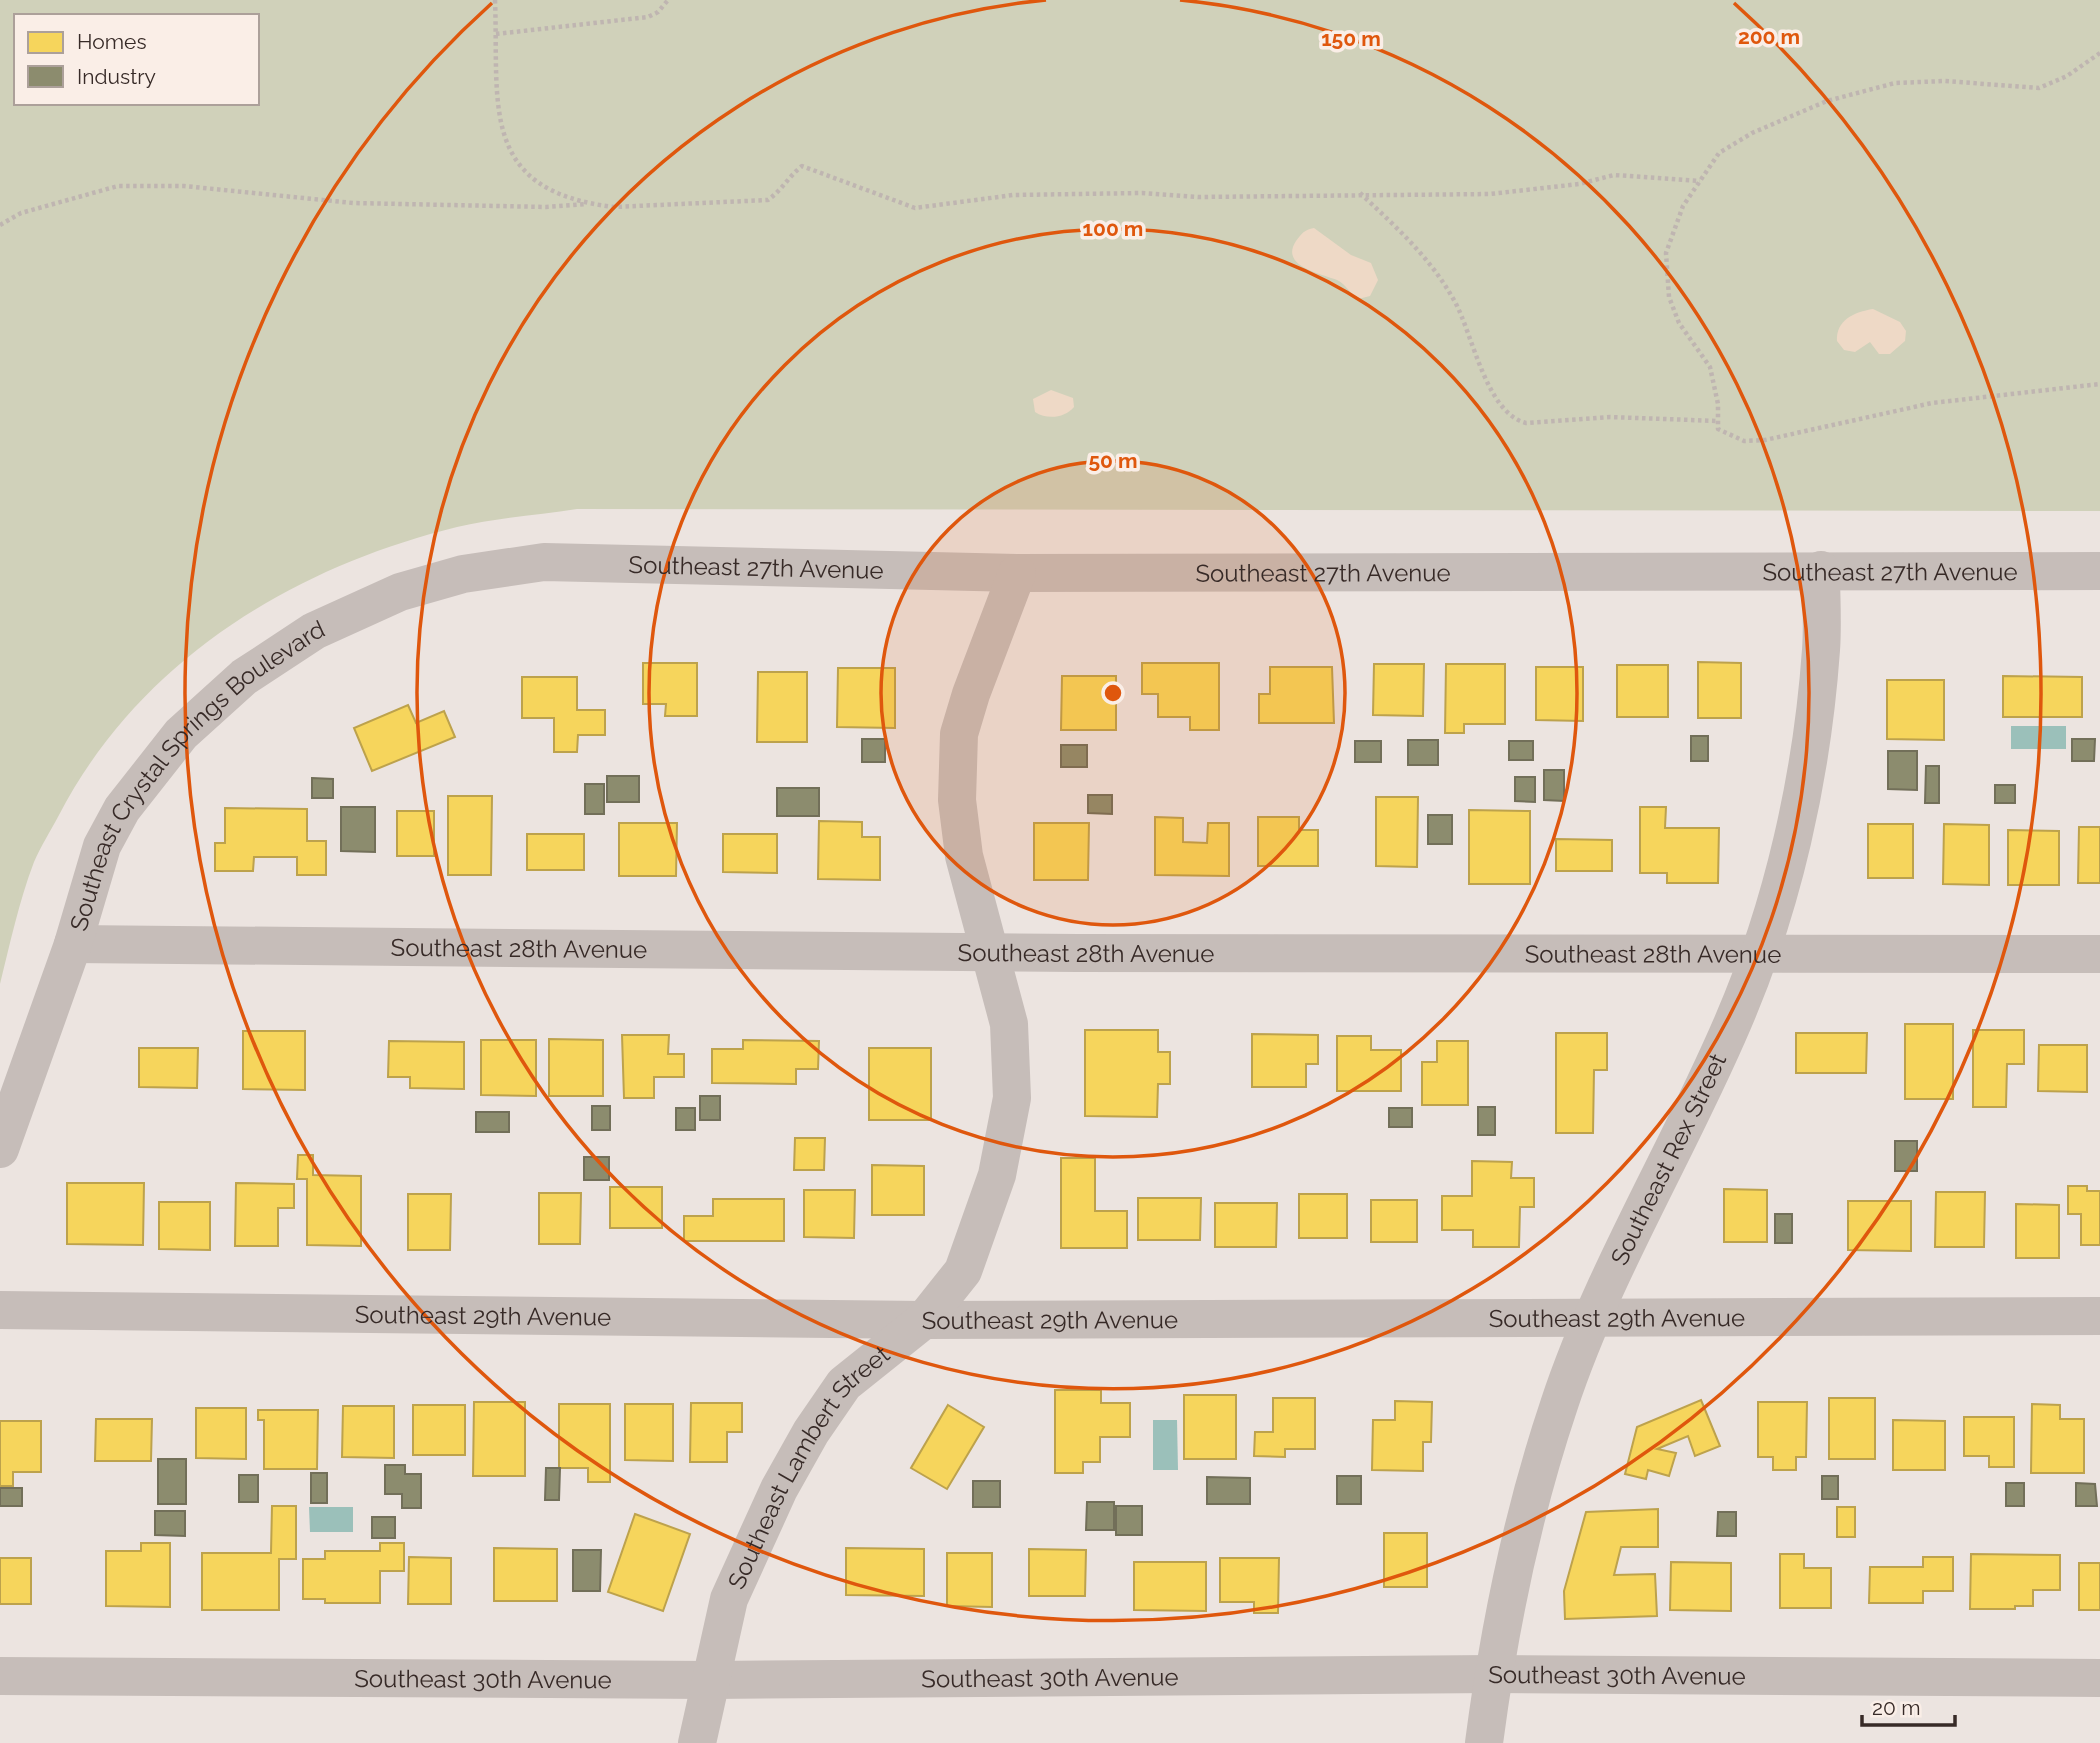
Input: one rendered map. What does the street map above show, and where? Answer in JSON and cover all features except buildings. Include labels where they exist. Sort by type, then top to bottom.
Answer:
[{"type":"street","name":"Southeast 27th Avenue","points":[[544,562],[1017,573],[2100,571]]},
{"type":"street","name":"Southeast Crystal Springs Boulevard","points":[[0,1149],[73,944],[102,846],[122,809],[181,734],[244,677],[314,631],[401,592],[463,574],[544,562]]},
{"type":"street","name":"Southeast Rex Street","points":[[1484,1743],[1506,1596],[1559,1404],[1637,1218],[1733,1024],[1761,953],[1785,869],[1808,760],[1822,648],[1821,570]]},
{"type":"street","name":"Southeast Lambert Street","points":[[696,1743],[729,1599],[749,1549],[811,1432],[844,1384],[924,1320],[963,1271],[997,1175],[1012,1098],[1009,1024],[964,856],[957,800],[959,734],[971,694],[1017,573]]},
{"type":"street","name":"Southeast 28th Avenue","points":[[73,944],[892,952],[990,950],[2100,954]]},
{"type":"street","name":"Southeast 29th Avenue","points":[[0,1310],[924,1320],[2100,1316]]},
{"type":"street","name":"Southeast 30th Avenue","points":[[0,1676],[711,1680],[1493,1674],[2100,1678]]},
{"type":"path","points":[[495,0],[498,112],[503,138],[512,157],[538,181],[567,197],[590,204],[614,207],[768,200],[786,187],[789,176],[802,166],[915,208],[1013,195],[1142,192],[1198,197],[1359,193],[1490,194],[1579,184],[1614,175],[1700,181]]},
{"type":"path","points":[[496,34],[648,17],[658,12],[668,0]]},
{"type":"path","points":[[2100,53],[2067,76],[2039,88],[1945,81],[1895,83],[1827,101],[1752,133],[1719,153],[1683,206],[1666,253],[1670,297],[1679,323],[1710,367],[1718,404],[1718,429],[1744,441],[1765,440],[1931,403],[2100,384]]},
{"type":"path","points":[[0,225],[21,213],[118,186],[184,186],[353,203],[547,207],[590,204]]},
{"type":"path","points":[[1359,193],[1419,249],[1455,302],[1495,397],[1506,414],[1515,420],[1526,423],[1610,417],[1718,421]]},
{"type":"green space","points":[[0,0],[2100,0],[2100,511],[577,509],[457,527],[396,545],[336,568],[279,596],[226,629],[176,667],[132,711],[92,760],[37,856],[19,907],[0,984]]},
{"type":"sand","points":[[1314,228],[1351,255],[1371,263],[1378,280],[1370,296],[1358,299],[1337,280],[1305,268],[1293,257],[1292,250],[1296,241],[1304,232]]},
{"type":"sand","points":[[1873,309],[1900,322],[1906,331],[1905,341],[1890,354],[1879,354],[1870,342],[1855,352],[1844,350],[1837,341],[1837,334],[1843,322],[1859,312]]},
{"type":"sand","points":[[1051,390],[1073,398],[1074,407],[1066,414],[1056,417],[1035,412],[1033,399]]},
{"type":"water","points":[[2011,726],[2066,726],[2066,749],[2011,749]]},
{"type":"water","points":[[1153,1420],[1177,1420],[1178,1470],[1153,1470]]},
{"type":"water","points":[[309,1507],[353,1507],[353,1532],[310,1532]]}]
